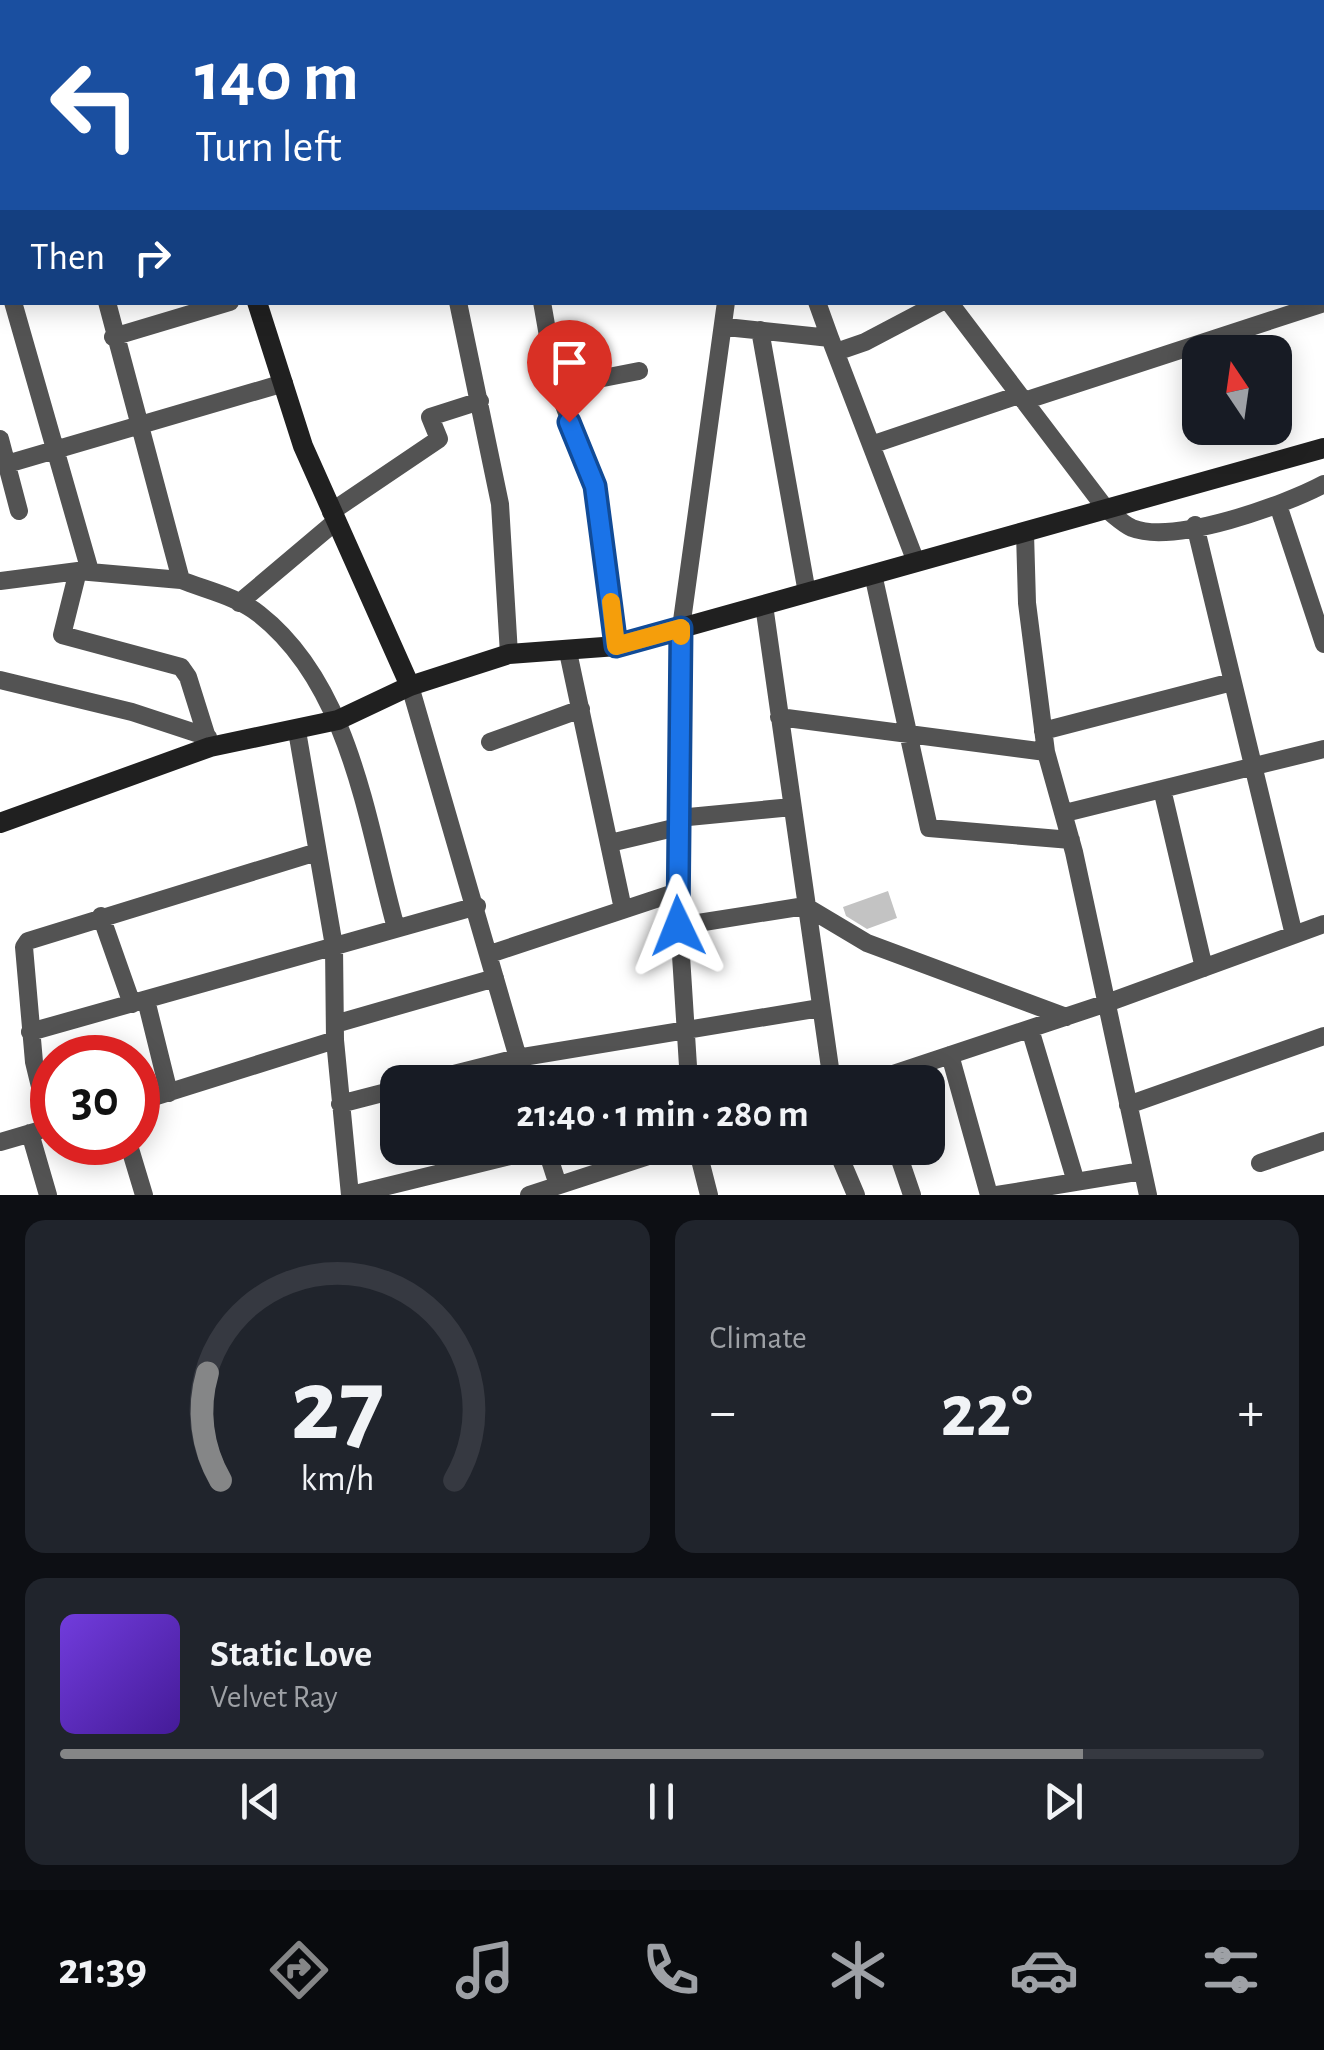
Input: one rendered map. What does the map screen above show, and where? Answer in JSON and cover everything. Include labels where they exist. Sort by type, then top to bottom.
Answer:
[{"type":"street","points":[[14,305],[58,449],[84,571],[62,635],[181,666],[209,742]]},
{"type":"street","points":[[108,305],[137,426],[182,580]]},
{"type":"street","points":[[113,337],[220,305]]},
{"type":"street","points":[[258,305],[333,517],[410,686],[477,906],[519,1065]]},
{"type":"street","points":[[459,305],[500,504],[509,654]]},
{"type":"street","points":[[543,305],[557,388],[595,486],[616,646]]},
{"type":"street","points":[[687,1065],[677,892],[681,628],[726,305]]},
{"type":"street","points":[[818,305],[916,562]]},
{"type":"street","points":[[726,326],[833,345],[865,342],[939,305]]},
{"type":"street","points":[[947,305],[1106,509],[1132,528],[1150,531],[1196,525],[1279,508],[1324,484]]},
{"type":"street","points":[[871,445],[1022,398],[1277,310],[1311,305]]},
{"type":"street","points":[[0,332],[19,326]]},
{"type":"street","points":[[760,330],[807,593]]},
{"type":"street","points":[[557,388],[639,370]]},
{"type":"street","points":[[7,464],[284,383]]},
{"type":"street","points":[[239,603],[333,517],[439,439],[430,416],[480,401]]},
{"type":"street","points":[[0,440],[19,511]]},
{"type":"street","points":[[0,823],[29,815],[209,742],[297,731],[338,720],[410,686],[509,654],[616,646],[1324,448]]},
{"type":"street","points":[[1279,508],[1324,644]]},
{"type":"street","points":[[1196,525],[1294,935]]},
{"type":"street","points":[[1025,532],[1027,603],[1046,752],[1065,813],[1148,1195]]},
{"type":"street","points":[[0,581],[84,571],[182,580],[239,603],[276,630],[338,720],[396,928]]},
{"type":"street","points":[[873,574],[932,831],[1071,840]]},
{"type":"street","points":[[764,605],[829,1065]]},
{"type":"street","points":[[568,652],[624,909]]},
{"type":"street","points":[[0,680],[132,712],[209,742]]},
{"type":"street","points":[[1043,731],[1232,682]]},
{"type":"street","points":[[490,742],[581,708]]},
{"type":"street","points":[[778,717],[1046,752]]},
{"type":"street","points":[[297,731],[334,946],[335,1032],[351,1195],[474,1165]]},
{"type":"street","points":[[1065,813],[1324,748]]},
{"type":"street","points":[[1162,789],[1204,968]]},
{"type":"street","points":[[610,843],[678,823],[792,807]]},
{"type":"street","points":[[0,812],[29,815]]},
{"type":"street","points":[[31,1035],[24,947],[100,916],[317,852]]},
{"type":"street","points":[[490,954],[677,892]]},
{"type":"street","points":[[30,1032],[477,906]]},
{"type":"street","points":[[678,926],[805,906],[867,944],[1066,1017]]},
{"type":"street","points":[[100,916],[139,1002],[169,1093]]},
{"type":"street","points":[[921,1065],[1107,1004],[1324,924]]},
{"type":"street","points":[[160,1096],[495,978]]},
{"type":"street","points":[[489,1065],[682,1028],[820,1008]]},
{"type":"street","points":[[1030,1029],[1076,1182]]},
{"type":"street","points":[[1128,1105],[1324,1036]]},
{"type":"street","points":[[950,1055],[989,1195]]},
{"type":"street","points":[[340,1104],[380,1094]]},
{"type":"street","points":[[0,1142],[30,1134]]},
{"type":"street","points":[[1260,1163],[1324,1141]]},
{"type":"street","points":[[39,1165],[48,1195]]},
{"type":"street","points":[[135,1165],[144,1195]]},
{"type":"street","points":[[550,1165],[558,1185]]},
{"type":"street","points":[[529,1195],[620,1165]]},
{"type":"street","points":[[701,1165],[709,1195]]},
{"type":"street","points":[[843,1165],[856,1195]]},
{"type":"street","points":[[902,1165],[912,1195]]},
{"type":"street","points":[[998,1195],[1142,1171]]},
{"type":"building","points":[[888,891],[897,918],[867,929],[846,916],[843,907]]},
{"type":"slow traffic","points":[[611,602],[616,646],[681,628],[681,636]]},
{"type":"route","points":[[569,422],[595,486],[616,646],[681,628],[678,926]]}]
